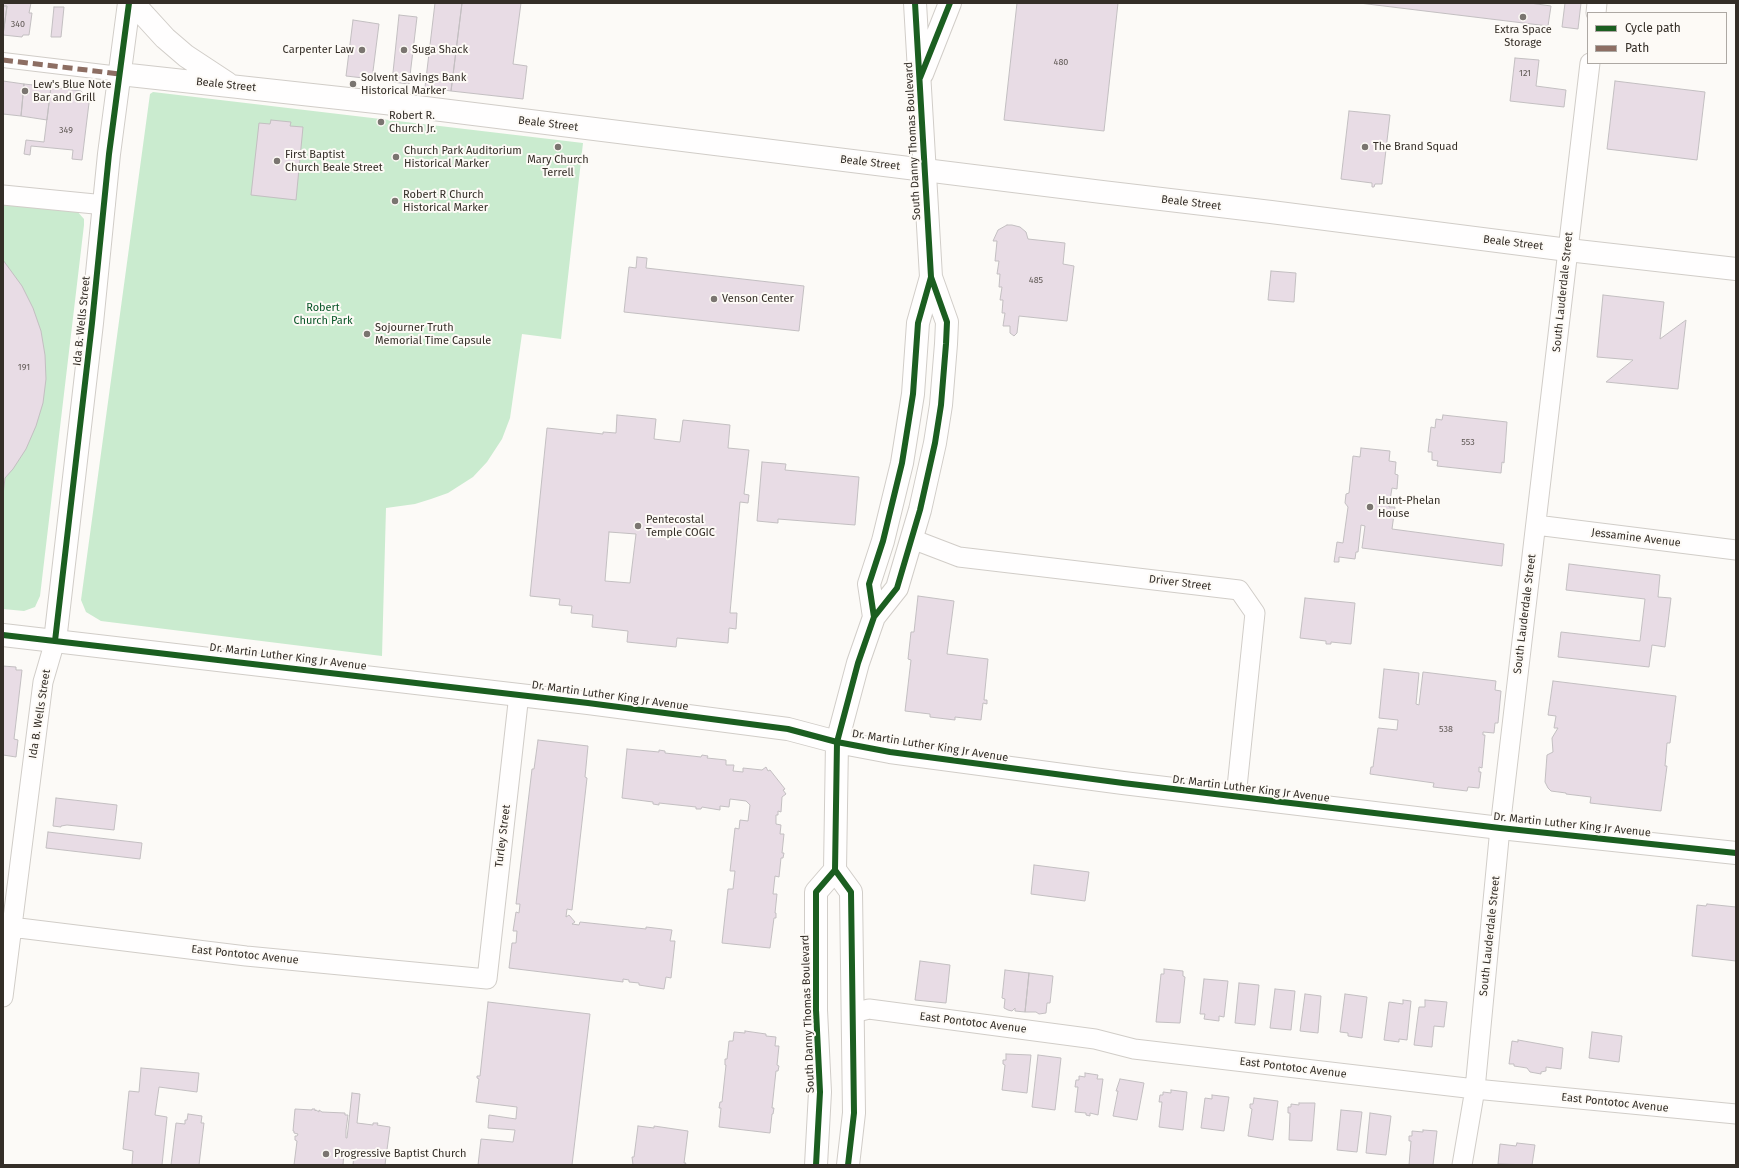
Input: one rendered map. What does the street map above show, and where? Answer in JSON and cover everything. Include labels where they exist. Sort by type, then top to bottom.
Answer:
[{"type":"main road","name":"Ida B. Wells Street","points":[[55,641],[105,205],[109,154],[129,3]]},
{"type":"main road","points":[[133,3],[164,38],[186,56],[230,85]]},
{"type":"main road","name":"South Danny Thomas Boulevard","points":[[816,1165],[820,1092],[816,1010],[816,892],[835,870],[837,742],[858,663],[874,618],[897,588],[912,539],[928,481],[935,443],[945,367],[947,322],[931,277],[915,3]]},
{"type":"main road","points":[[919,82],[950,3]]},
{"type":"main road","name":"Beale Street","points":[[120,74],[381,102],[1568,250],[1736,269]]},
{"type":"main road","name":"South Danny Thomas Boulevard","points":[[874,618],[870,584],[885,533],[902,463],[913,394],[918,323],[931,277]]},
{"type":"main road","name":"Dr. Martin Luther King Jr Avenue","points":[[3,635],[519,694],[788,729],[837,742],[890,752],[1236,797],[1500,828],[1736,853]]},
{"type":"main road","points":[[835,870],[851,892],[854,1113],[848,1165]]},
{"type":"street","name":"Beale Street","points":[[3,60],[120,74]]},
{"type":"street","name":"South Lauderdale Street","points":[[1462,1165],[1475,1089],[1500,828],[1590,64]]},
{"type":"street","points":[[3,195],[105,205]]},
{"type":"street","name":"Jessamine Avenue","points":[[1536,525],[1736,550]]},
{"type":"street","name":"Driver Street","points":[[912,539],[959,557],[1239,590],[1256,612],[1236,797]]},
{"type":"street","name":"Ida B. Wells Street","points":[[3,997],[7,926],[43,682],[55,641]]},
{"type":"street","name":"Turley Street","points":[[487,979],[519,694]]},
{"type":"street","name":"East Pontotoc Avenue","points":[[7,926],[246,956],[487,979]]},
{"type":"street","name":"East Pontotoc Avenue","points":[[853,1013],[869,1009],[1095,1039],[1134,1050],[1475,1089],[1736,1114]]},
{"type":"green space","name":"Robert Church Park","points":[[153,92],[583,143],[561,339],[522,334],[510,418],[502,439],[487,462],[473,477],[448,493],[415,504],[386,508],[382,656],[101,621],[86,612],[81,600],[150,94]]},
{"type":"green space","points":[[3,200],[76,210],[84,219],[40,596],[35,607],[24,611],[3,609]]},
{"type":"building","points":[[3,3],[31,3],[29,13],[32,13],[29,35],[23,35],[22,37],[3,35],[7,6],[3,6]]},
{"type":"building","points":[[435,3],[462,3],[451,91],[425,87]]},
{"type":"building","points":[[462,3],[521,3],[513,64],[527,66],[523,99],[451,91]]},
{"type":"building","points":[[1017,3],[1118,3],[1104,131],[1004,120]]},
{"type":"building","name":"Extra Space Storage","points":[[1359,3],[1530,3],[1551,6],[1548,26]]},
{"type":"building","points":[[1565,3],[1581,3],[1578,29],[1562,27]]},
{"type":"building","points":[[3,6],[7,6],[3,35]]},
{"type":"building","points":[[54,7],[64,7],[61,37],[51,37]]},
{"type":"building","name":"Suga Shack","points":[[399,15],[417,17],[409,84],[392,82]]},
{"type":"building","name":"Carpenter Law","points":[[353,20],[379,24],[372,79],[346,76]]},
{"type":"building","points":[[1515,58],[1539,60],[1536,86],[1566,90],[1564,107],[1510,101]]},
{"type":"building","points":[[3,81],[24,84],[21,116],[3,114]]},
{"type":"building","points":[[1615,81],[1705,92],[1697,160],[1607,149]]},
{"type":"building","points":[[24,84],[51,87],[47,120],[21,116]]},
{"type":"building","points":[[51,87],[81,91],[89,103],[82,160],[72,159],[73,150],[31,146],[30,155],[24,154],[26,140],[44,142]]},
{"type":"building","name":"The Brand Squad","points":[[1349,111],[1390,115],[1382,184],[1375,184],[1374,187],[1372,187],[1372,183],[1341,179]]},
{"type":"building","name":"First Baptist Church Beale Street","points":[[271,120],[291,122],[290,126],[303,127],[296,200],[251,195],[259,123],[270,124]]},
{"type":"building","points":[[1007,225],[1020,227],[1026,232],[1028,239],[1065,243],[1063,264],[1074,266],[1067,321],[1019,316],[1017,333],[1014,336],[1010,333],[1010,326],[1003,326],[1005,313],[1002,313],[1003,300],[1000,300],[1002,287],[999,287],[1000,274],[997,274],[999,261],[995,261],[997,241],[993,241],[998,230]]},
{"type":"building","name":"Venson Center","points":[[637,257],[647,258],[646,268],[804,286],[799,331],[624,312],[629,267],[636,268]]},
{"type":"building","points":[[3,260],[22,286],[33,308],[41,331],[45,355],[46,379],[43,403],[36,426],[26,449],[13,469],[5,478],[3,495]]},
{"type":"building","points":[[1271,271],[1296,273],[1294,302],[1268,300]]},
{"type":"building","points":[[1603,295],[1664,302],[1660,339],[1686,320],[1678,389],[1606,382],[1633,360],[1597,357]]},
{"type":"building","name":"Pentecostal Temple COGIC","points":[[617,415],[656,419],[654,439],[680,442],[683,420],[730,425],[728,448],[749,450],[744,494],[749,495],[748,503],[740,502],[730,613],[737,613],[736,629],[729,628],[728,643],[677,638],[676,647],[627,642],[628,631],[592,627],[593,615],[571,613],[572,606],[559,605],[560,599],[530,596],[547,428],[603,434],[603,432],[616,433]],"holes":[[[609,532],[636,534],[630,583],[605,581]]]},
{"type":"building","points":[[1443,415],[1507,422],[1504,463],[1502,462],[1501,473],[1437,466],[1438,461],[1432,460],[1432,452],[1428,452],[1431,427],[1435,428],[1436,419],[1442,420]]},
{"type":"building","name":"Hunt-Phelan House","points":[[1361,448],[1390,451],[1389,461],[1396,462],[1395,474],[1398,475],[1397,489],[1392,488],[1389,507],[1395,507],[1392,529],[1504,544],[1502,566],[1362,548],[1365,526],[1361,525],[1358,552],[1356,552],[1355,559],[1339,557],[1339,562],[1334,562],[1337,542],[1343,543],[1348,507],[1345,503],[1346,494],[1349,493],[1353,456],[1360,457]]},
{"type":"building","points":[[762,462],[786,464],[785,470],[859,477],[855,525],[778,519],[778,523],[757,521]]},
{"type":"building","points":[[1569,564],[1660,575],[1658,597],[1671,598],[1665,647],[1652,645],[1649,667],[1558,657],[1561,632],[1640,641],[1645,599],[1566,590]]},
{"type":"building","points":[[918,596],[954,601],[947,654],[988,659],[984,700],[987,700],[987,704],[983,703],[981,720],[955,717],[955,720],[930,717],[930,714],[905,711],[911,660],[908,659],[911,632],[914,632]]},
{"type":"building","points":[[1305,598],[1355,603],[1351,644],[1331,642],[1331,644],[1326,644],[1326,641],[1300,638]]},
{"type":"building","points":[[3,666],[16,667],[16,670],[22,670],[14,739],[18,740],[16,757],[3,755]]},
{"type":"building","points":[[1384,669],[1419,673],[1416,704],[1419,705],[1423,672],[1496,681],[1495,690],[1501,691],[1498,723],[1495,723],[1494,733],[1483,732],[1483,735],[1485,735],[1482,768],[1479,767],[1479,772],[1481,772],[1479,788],[1468,787],[1467,791],[1433,787],[1434,783],[1370,774],[1371,767],[1373,767],[1378,728],[1397,730],[1398,720],[1379,718]]},
{"type":"building","points":[[1553,681],[1676,696],[1670,743],[1667,743],[1665,766],[1667,766],[1661,811],[1590,803],[1591,797],[1551,791],[1548,788],[1545,782],[1547,755],[1553,752],[1552,738],[1558,728],[1554,728],[1556,716],[1548,715]]},
{"type":"building","points":[[538,740],[588,746],[585,777],[587,778],[572,910],[567,909],[566,917],[569,915],[575,922],[572,924],[579,925],[580,922],[646,929],[646,927],[672,930],[670,941],[675,941],[671,978],[666,977],[664,989],[639,985],[639,983],[629,982],[629,980],[623,979],[623,982],[509,968],[512,943],[516,943],[517,931],[513,931],[516,912],[519,913],[520,904],[516,904],[532,769],[534,769]]},
{"type":"building","points":[[627,749],[659,752],[659,750],[665,751],[665,753],[701,757],[702,755],[708,756],[707,758],[726,760],[726,765],[734,765],[733,771],[743,772],[743,768],[762,770],[766,767],[785,789],[783,790],[786,794],[782,797],[781,812],[778,811],[778,815],[776,815],[776,824],[781,825],[780,834],[784,834],[782,853],[784,853],[783,858],[781,858],[779,877],[775,876],[773,894],[777,894],[775,913],[776,918],[774,918],[770,948],[722,943],[728,889],[733,889],[735,871],[730,871],[735,828],[739,829],[740,820],[748,821],[750,805],[746,801],[730,799],[729,807],[720,806],[720,810],[702,807],[701,809],[696,809],[696,807],[659,803],[659,805],[653,804],[653,802],[622,798]]},
{"type":"building","points":[[56,798],[117,805],[114,830],[67,825],[61,827],[53,826]]},
{"type":"building","points":[[48,832],[142,843],[140,859],[46,848]]},
{"type":"building","points":[[1034,865],[1089,872],[1085,901],[1031,894]]},
{"type":"building","points":[[1707,904],[1736,907],[1736,961],[1692,956],[1697,905],[1706,906]]},
{"type":"building","points":[[920,961],[950,965],[946,1003],[915,1000]]},
{"type":"building","points":[[1164,969],[1183,971],[1183,976],[1185,977],[1180,1023],[1156,1022],[1161,974],[1164,974]]},
{"type":"building","points":[[1005,970],[1029,973],[1025,1012],[1015,1011],[1015,1008],[1012,1011],[1004,1008],[1005,999],[1002,998]]},
{"type":"building","points":[[1029,973],[1053,976],[1050,1003],[1047,1003],[1046,1013],[1039,1014],[1036,1012],[1025,1012]]},
{"type":"building","points":[[1204,979],[1228,981],[1224,1017],[1219,1016],[1219,1021],[1204,1019],[1205,1014],[1200,1014]]},
{"type":"building","points":[[1239,983],[1259,985],[1255,1025],[1235,1023]]},
{"type":"building","points":[[1275,989],[1295,991],[1291,1030],[1270,1028]]},
{"type":"building","points":[[1305,994],[1321,996],[1318,1033],[1300,1031]]},
{"type":"building","points":[[1345,994],[1367,997],[1362,1038],[1348,1036],[1348,1033],[1340,1032]]},
{"type":"building","points":[[1403,1000],[1411,1001],[1407,1040],[1399,1039],[1399,1042],[1384,1040],[1389,1002],[1403,1004]]},
{"type":"building","points":[[1425,1000],[1447,1002],[1444,1027],[1434,1026],[1432,1047],[1414,1045],[1419,1007],[1425,1007]]},
{"type":"building","points":[[488,1002],[590,1014],[572,1165],[478,1165],[481,1139],[513,1142],[515,1130],[488,1128],[489,1115],[516,1119],[517,1107],[476,1102],[479,1079],[477,1076],[480,1076]]},
{"type":"building","points":[[745,1031],[776,1037],[775,1046],[779,1046],[777,1065],[779,1066],[778,1071],[776,1071],[772,1108],[774,1108],[770,1133],[719,1127],[721,1108],[719,1108],[720,1102],[722,1102],[726,1065],[725,1059],[727,1059],[729,1041],[733,1041],[734,1032],[745,1033]]},
{"type":"building","points":[[1592,1032],[1622,1036],[1619,1062],[1589,1058]]},
{"type":"building","points":[[1518,1040],[1563,1048],[1561,1069],[1546,1067],[1546,1071],[1541,1072],[1541,1074],[1530,1072],[1527,1068],[1509,1064],[1512,1041],[1518,1042]]},
{"type":"building","points":[[1006,1054],[1031,1055],[1027,1093],[1002,1090],[1005,1065],[1003,1064],[1003,1060],[1006,1060]]},
{"type":"building","points":[[1038,1055],[1061,1058],[1055,1110],[1032,1107]]},
{"type":"building","points":[[141,1068],[199,1073],[197,1092],[159,1087],[155,1115],[167,1117],[162,1165],[134,1165],[132,1164],[133,1151],[123,1149],[129,1091],[139,1092]]},
{"type":"building","points":[[1085,1073],[1098,1075],[1097,1079],[1103,1079],[1098,1115],[1090,1113],[1090,1116],[1086,1115],[1086,1113],[1075,1112],[1078,1087],[1075,1087],[1076,1080],[1079,1080],[1079,1076],[1085,1077]]},
{"type":"building","points":[[1120,1079],[1144,1083],[1137,1120],[1113,1116],[1118,1091],[1116,1091]]},
{"type":"building","points":[[1171,1090],[1187,1092],[1183,1130],[1159,1127],[1162,1102],[1159,1102],[1160,1095],[1163,1095],[1163,1092],[1171,1093]]},
{"type":"building","points":[[352,1093],[360,1094],[357,1123],[373,1125],[373,1123],[378,1123],[377,1125],[390,1127],[385,1165],[353,1165],[354,1154],[344,1152],[343,1165],[294,1165],[297,1141],[295,1140],[295,1136],[298,1134],[294,1133],[293,1131],[295,1109],[315,1109],[315,1111],[316,1110],[319,1112],[319,1110],[322,1112],[345,1113],[345,1115],[348,1115],[346,1130],[347,1138]]},
{"type":"building","points":[[1212,1095],[1229,1097],[1224,1131],[1201,1128],[1205,1098],[1212,1099]]},
{"type":"building","points":[[1254,1098],[1278,1101],[1273,1140],[1248,1136],[1252,1109],[1250,1108],[1250,1104],[1253,1104]]},
{"type":"building","points":[[1299,1103],[1315,1103],[1312,1141],[1289,1140],[1290,1113],[1288,1113],[1288,1107],[1291,1107],[1291,1104],[1299,1105]]},
{"type":"building","points":[[1341,1110],[1362,1112],[1357,1152],[1337,1150]]},
{"type":"building","points":[[1370,1113],[1391,1116],[1386,1155],[1366,1153]]},
{"type":"building","points":[[188,1114],[202,1116],[201,1123],[204,1123],[199,1165],[171,1165],[176,1123],[185,1124]]},
{"type":"building","points":[[638,1126],[654,1128],[654,1126],[688,1131],[685,1165],[633,1165],[632,1157],[634,1157]]},
{"type":"building","points":[[1423,1130],[1437,1131],[1433,1165],[1409,1165],[1411,1141],[1409,1141],[1409,1136],[1412,1136],[1412,1131],[1423,1132]]},
{"type":"building","points":[[1517,1143],[1535,1145],[1532,1165],[1498,1164],[1500,1144],[1516,1146]]},
{"type":"marked path","points":[[3,60],[120,74]]},
{"type":"cycle path","points":[[55,641],[92,323],[109,154],[129,3]]},
{"type":"cycle path","points":[[848,1165],[854,1113],[851,892],[835,870],[837,742],[858,663],[874,617],[897,588],[920,510],[935,443],[941,405],[946,344],[947,322],[931,277],[915,3]]},
{"type":"cycle path","points":[[920,78],[950,3]]},
{"type":"cycle path","points":[[874,617],[869,584],[883,541],[902,463],[913,394],[918,323],[931,277]]},
{"type":"cycle path","points":[[3,635],[588,703],[788,729],[837,742],[890,752],[1123,783],[1500,828],[1736,853]]},
{"type":"cycle path","points":[[816,1165],[820,1092],[816,1010],[816,892],[835,870]]},
{"type":"place","name":"Extra Space Storage","points":[[1523,17]]},
{"type":"place","name":"Carpenter Law","points":[[362,50]]},
{"type":"place","name":"Suga Shack","points":[[404,50]]},
{"type":"place","name":"Solvent Savings Bank Historical Marker","points":[[353,84]]},
{"type":"place","name":"Lew's Blue Note Bar and Grill","points":[[25,91]]},
{"type":"place","name":"Robert R. Church Jr.","points":[[381,122]]},
{"type":"place","name":"Mary Church Terrell","points":[[558,147]]},
{"type":"place","name":"The Brand Squad","points":[[1365,147]]},
{"type":"place","name":"Church Park Auditorium Historical Marker","points":[[396,157]]},
{"type":"place","name":"First Baptist Church Beale Street","points":[[277,161]]},
{"type":"place","name":"Robert R Church Historical Marker","points":[[395,201]]},
{"type":"place","name":"Venson Center","points":[[714,299]]},
{"type":"place","name":"Sojourner Truth Memorial Time Capsule","points":[[367,334]]},
{"type":"place","name":"Hunt-Phelan House","points":[[1370,507]]},
{"type":"place","name":"Pentecostal Temple COGIC","points":[[638,526]]},
{"type":"place","name":"Progressive Baptist Church","points":[[326,1154]]}]
